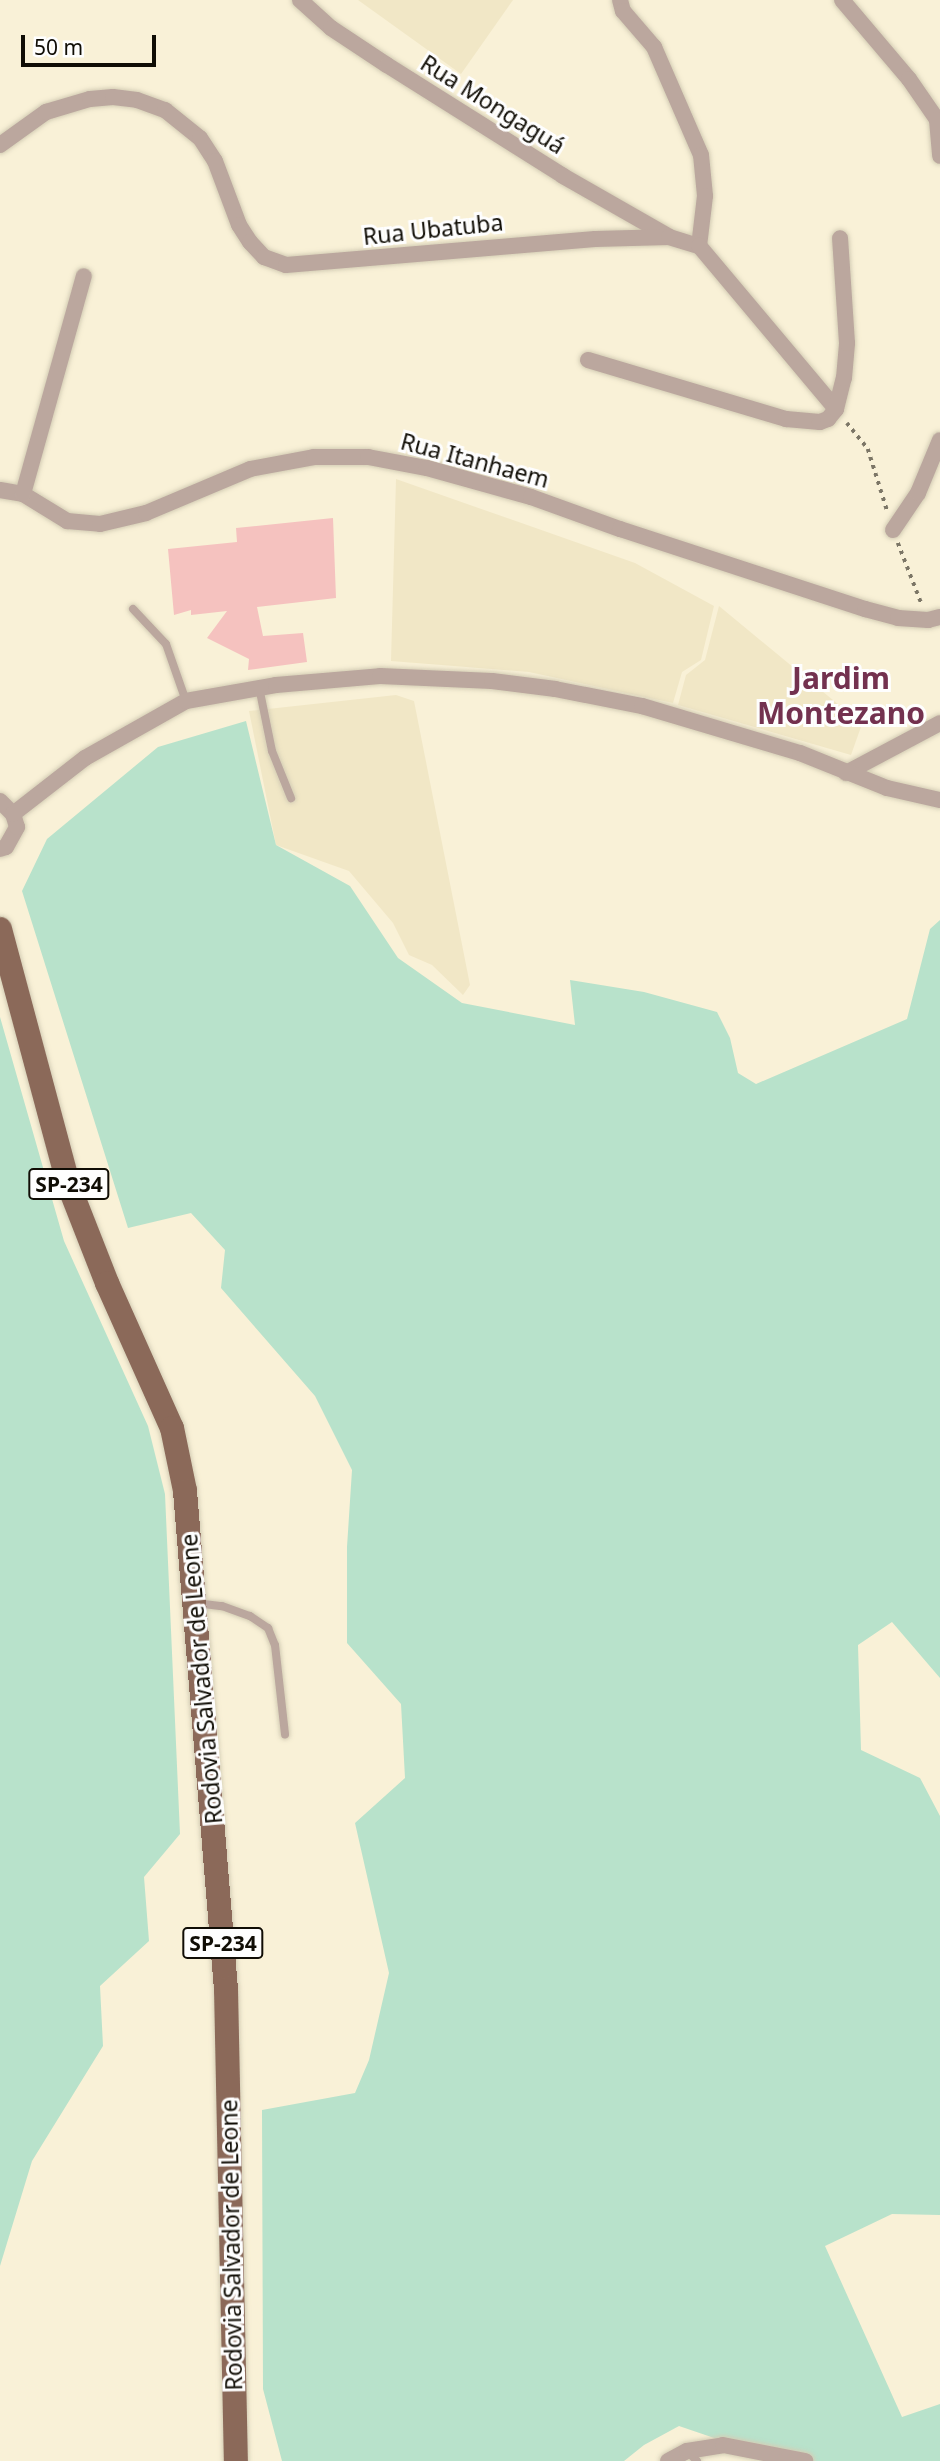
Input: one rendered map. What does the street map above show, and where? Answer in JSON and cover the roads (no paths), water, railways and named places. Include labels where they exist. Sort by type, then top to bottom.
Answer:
[{"type":"main road","name":"Rodovia Salvador de Leone","points":[[0,929],[69,1186],[107,1283],[172,1428],[185,1491],[226,1989],[236,2461]]},
{"type":"street","name":"Rua Mongaguá","points":[[300,0],[331,28],[387,65],[669,237]]},
{"type":"street","points":[[610,0],[622,5],[654,47],[698,145],[704,174],[699,246],[836,409]]},
{"type":"street","points":[[842,0],[893,59],[939,122],[940,156]]},
{"type":"street","name":"Rua Ubatuba","points":[[0,145],[46,113],[90,99],[113,97],[137,100],[165,110],[185,123],[208,149],[228,191],[239,225],[250,242],[264,257],[286,265],[538,242],[669,237],[699,246]]},
{"type":"street","points":[[587,360],[786,419],[820,422],[828,419],[836,409],[844,378],[847,343],[840,238]]},
{"type":"street","points":[[23,494],[84,276]]},
{"type":"street","points":[[893,530],[918,493],[940,440]]},
{"type":"street","name":"Rua Itanhaem","points":[[0,490],[23,494],[67,521],[100,524],[146,513],[250,469],[314,457],[368,457],[427,468],[531,496],[620,529],[865,609],[898,618],[928,620],[940,617]]},
{"type":"street","points":[[10,822],[85,758],[186,701],[259,687],[398,676],[555,689],[642,706],[800,752],[887,788],[940,800]]},
{"type":"street","points":[[846,773],[940,723]]},
{"type":"street","points":[[0,801],[10,822],[6,847],[0,849]]},
{"type":"street","points":[[668,2461],[723,2445],[805,2461]]},
{"type":"lane","points":[[133,609],[166,644],[186,701]]},
{"type":"lane","points":[[259,687],[272,751],[291,798]]},
{"type":"lane","points":[[193,1603],[222,1606],[250,1616],[268,1628],[275,1645],[285,1734]]},
{"type":"district","name":"Jardim Montezano","points":[[841,695]]}]
